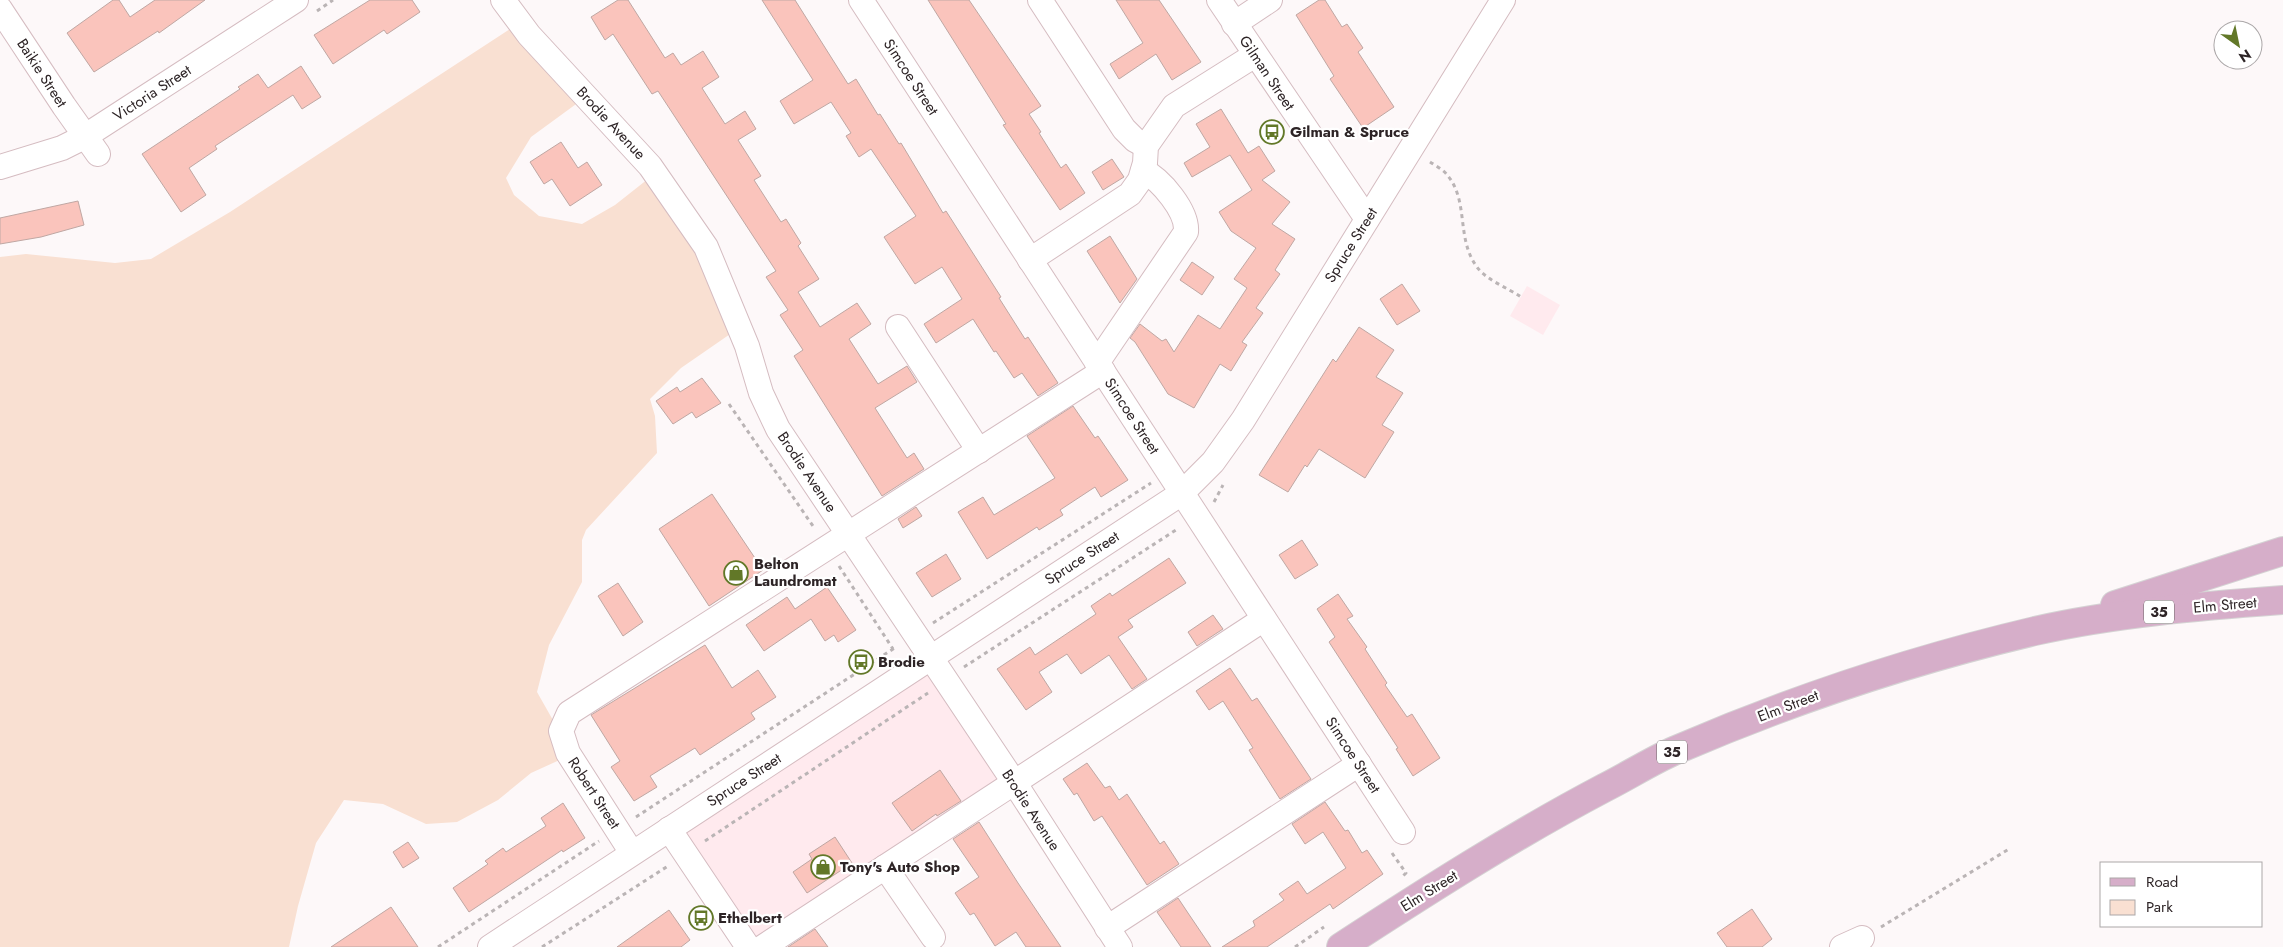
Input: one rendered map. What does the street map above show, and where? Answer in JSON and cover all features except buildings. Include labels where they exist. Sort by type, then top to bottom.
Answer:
[{"type":"main road","points":[[2036,631],[2283,551]]},
{"type":"main road","name":"Elm Street","points":[[1334,936],[1444,881],[1548,818],[1674,751],[1808,697],[1910,664],[2036,631],[2190,607],[2283,600]]},
{"type":"street","name":"Victoria Street","points":[[0,167],[62,148],[91,146],[296,0]]},
{"type":"street","name":"Brodie Avenue","points":[[503,0],[529,35],[650,166],[706,247],[747,346],[761,393],[778,429],[1014,782],[1114,937]]},
{"type":"street","name":"Simcoe Street","points":[[861,0],[1359,764],[1396,840]]},
{"type":"street","points":[[1040,0],[1124,129],[1135,140],[1146,146]]},
{"type":"street","name":"Gilman Street","points":[[1219,0],[1367,219]]},
{"type":"street","points":[[1234,24],[1270,0]]},
{"type":"street","name":"Spruce Street","points":[[490,947],[1182,493],[1213,462],[1243,420],[1504,0]]},
{"type":"street","name":"Baikie Street","points":[[0,8],[91,146]]},
{"type":"street","points":[[1030,260],[1130,194],[1140,180],[1146,146],[1174,106],[1255,55]]},
{"type":"street","points":[[1100,367],[1186,232],[1187,223],[1184,216],[1159,181],[1143,170]]},
{"type":"street","points":[[898,327],[979,451]]},
{"type":"street","name":"Robert Street","points":[[632,854],[568,753],[561,731],[568,713],[629,676],[979,451],[1100,367]]},
{"type":"street","points":[[763,947],[1264,619]]},
{"type":"street","points":[[1114,937],[1359,764]]},
{"type":"street","points":[[669,829],[748,947]]},
{"type":"street","points":[[885,867],[933,937]]},
{"type":"path","points":[[1411,149],[1447,175],[1456,189],[1461,205],[1464,237],[1476,266],[1521,297]]},
{"type":"path","points":[[729,404],[828,548],[893,649]]},
{"type":"path","points":[[438,947],[915,634],[1168,472]]},
{"type":"path","points":[[1180,528],[1185,536]]},
{"type":"path","points":[[1396,840],[1406,873],[1398,879]]},
{"type":"path","points":[[1852,943],[2009,849]]},
{"type":"path","points":[[1294,947],[1334,936]]},
{"type":"shaded area","points":[[1527,286],[1560,305],[1543,335],[1510,316]]},
{"type":"shaded area","points":[[930,661],[1012,781],[759,947],[672,830]]},
{"type":"green space","points":[[516,25],[583,99],[531,137],[506,178],[514,195],[539,216],[582,224],[615,205],[653,175],[666,189],[736,330],[681,368],[650,399],[655,416],[657,453],[586,530],[582,540],[582,582],[549,645],[537,692],[558,729],[564,758],[531,773],[498,800],[457,822],[426,824],[383,804],[344,800],[316,843],[298,906],[289,947],[0,947],[0,257],[26,254],[115,263],[151,259],[230,212]]},
{"type":"place","name":"Gilman & Spruce","points":[[1272,132]]},
{"type":"place","name":"Belton Laundromat","points":[[736,573]]},
{"type":"place","name":"Brodie","points":[[861,662]]},
{"type":"place","name":"Tony's Auto Shop","points":[[823,867]]},
{"type":"place","name":"Ethelbert","points":[[701,918]]}]
